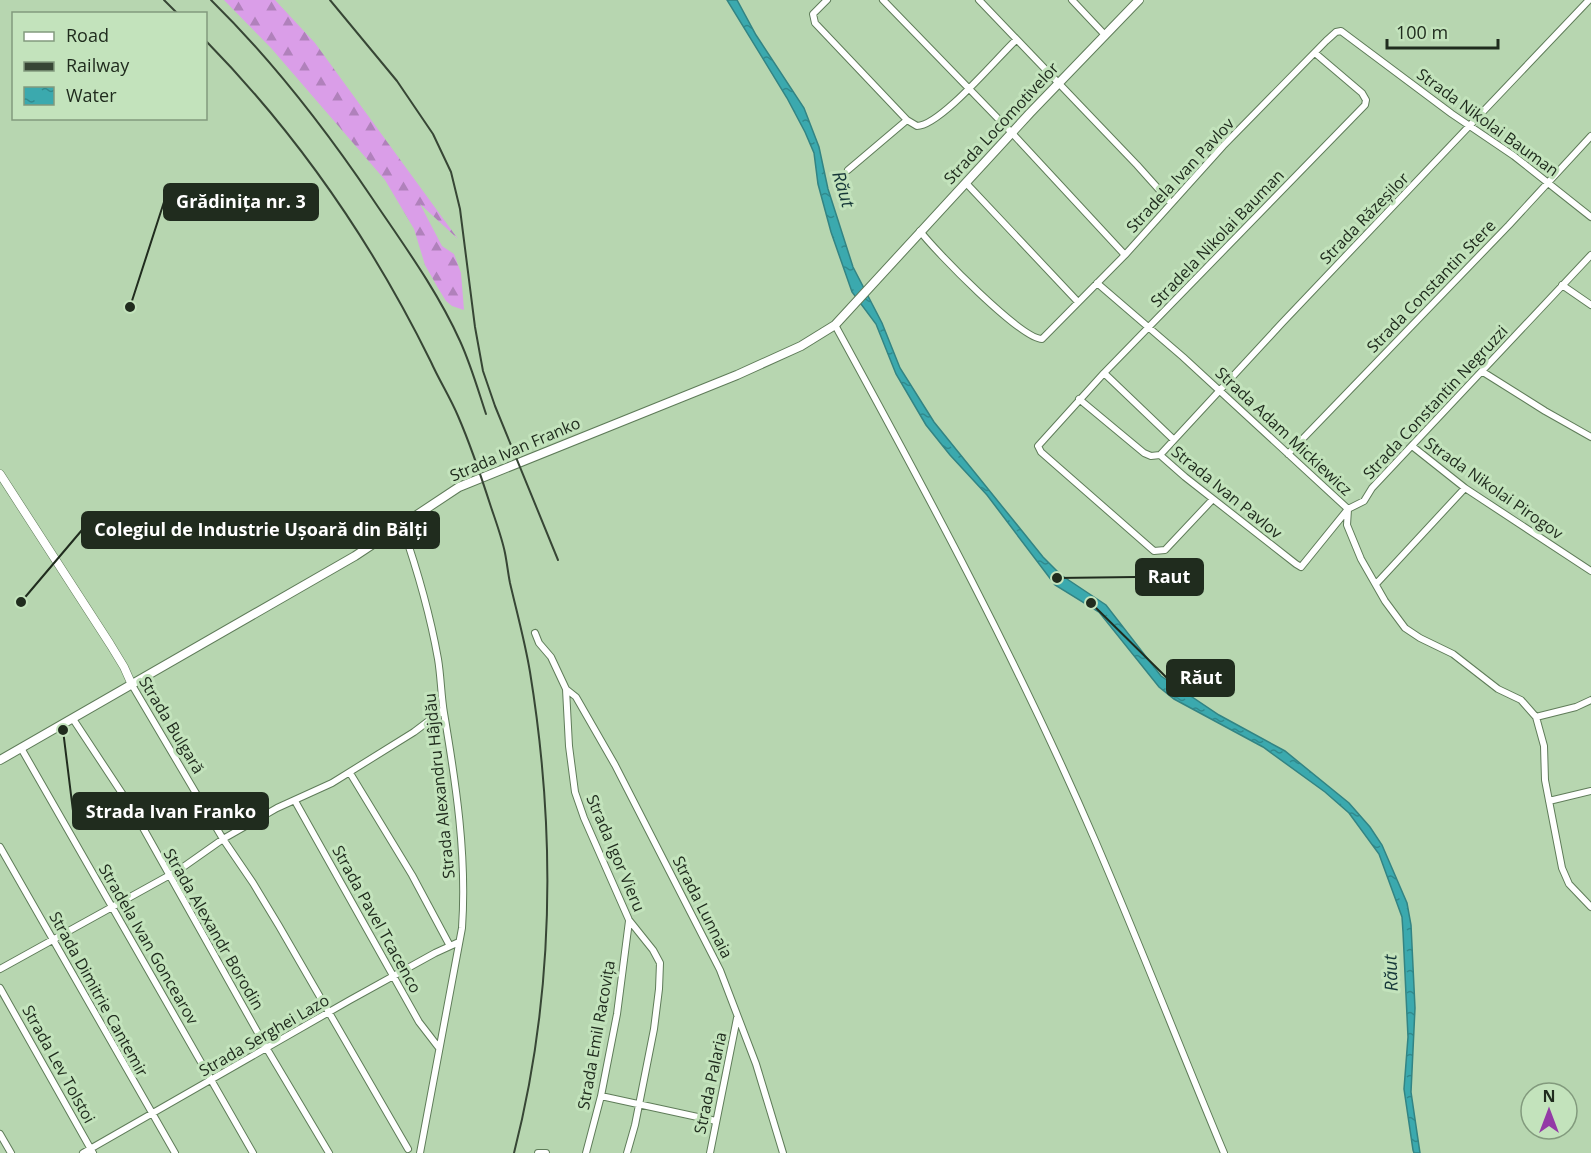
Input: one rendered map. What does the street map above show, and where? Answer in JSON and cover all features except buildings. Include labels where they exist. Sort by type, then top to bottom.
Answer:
[{"type":"main road","name":"Strada Locomotivelor","points":[[886,268],[1058,83],[1139,0]]},
{"type":"main road","name":"Strada Ivan Franko","points":[[0,760],[355,556],[459,487],[737,375],[801,346],[835,325],[886,268]]},
{"type":"street","points":[[827,0],[813,14],[815,23],[907,120],[917,126],[928,123],[969,89],[1016,40]]},
{"type":"street","points":[[883,0],[1012,133],[1125,255]]},
{"type":"street","points":[[979,0],[1171,203]]},
{"type":"street","points":[[1072,0],[1105,35]]},
{"type":"street","name":"Strada Răzeșilor","points":[[1160,455],[1589,0]]},
{"type":"street","name":"Strada Nikolai Bauman","points":[[1339,31],[1352,37],[1515,156],[1591,217]]},
{"type":"street","name":"Stradela Ivan Pavlov","points":[[920,231],[929,243],[987,300],[1024,330],[1041,339],[1125,255],[1171,203],[1315,52],[1339,31]]},
{"type":"street","name":"Stradela Nikolai Bauman","points":[[1213,500],[1165,550],[1154,551],[1041,452],[1038,446],[1079,399],[1365,105],[1366,100],[1362,93],[1315,52]]},
{"type":"street","points":[[848,170],[907,120]]},
{"type":"street","name":"Strada Constantin Stere","points":[[1288,454],[1591,136]]},
{"type":"street","points":[[966,183],[1078,302]]},
{"type":"street","name":"Strada Constantin Negruzzi","points":[[1301,567],[1348,509],[1364,501],[1372,488],[1591,255]]},
{"type":"street","name":"Strada Adam Mickiewicz","points":[[1097,283],[1219,390],[1348,509],[1347,519],[1350,533],[1361,559],[1401,623],[1410,632],[1453,654],[1498,689],[1521,700],[1536,717]]},
{"type":"street","points":[[1562,285],[1591,305]]},
{"type":"street","points":[[835,325],[947,532],[1006,648],[1094,838],[1224,1153]]},
{"type":"street","points":[[1483,372],[1591,437]]},
{"type":"street","name":"Strada Ivan Pavlov","points":[[1104,373],[1173,439]]},
{"type":"street","name":"Strada Ivan Pavlov","points":[[1079,399],[1144,453],[1151,456],[1160,455],[1213,500],[1301,567]]},
{"type":"street","name":"Strada Nikolai Pirogov","points":[[1412,446],[1465,488],[1591,571]]},
{"type":"street","name":"Strada Bulgară","points":[[0,474],[110,644],[223,839],[264,900],[406,1151]]},
{"type":"street","points":[[1376,584],[1465,488]]},
{"type":"street","name":"Strada Alexandru Hâjdău","points":[[402,526],[431,626],[438,660],[443,710],[452,760],[462,862],[463,911],[459,942],[420,1152]]},
{"type":"street","name":"Strada Igor Vieru","points":[[535,633],[539,643],[551,657],[566,688],[569,746],[575,792],[587,825],[629,920],[654,950],[660,963],[654,1029],[627,1153]]},
{"type":"street","name":"Strada Lunnaia","points":[[566,688],[576,697],[615,765],[720,970],[756,1064],[783,1153]]},
{"type":"street","points":[[1591,700],[1576,707],[1536,717],[1544,747],[1545,780],[1560,861],[1569,884],[1591,907]]},
{"type":"street","points":[[0,969],[168,876],[223,839],[277,808],[350,773],[443,710]]},
{"type":"street","name":"Strada Alexandr Borodin","points":[[73,719],[123,794],[267,1049],[329,1153]]},
{"type":"street","name":"Stradela Ivan Goncearov","points":[[21,748],[253,1153]]},
{"type":"street","points":[[350,773],[406,865],[450,946]]},
{"type":"street","points":[[1549,801],[1591,791]]},
{"type":"street","name":"Strada Pavel Tcacenco","points":[[295,801],[422,1028],[439,1048]]},
{"type":"street","name":"Strada Dimitrie Cantemir","points":[[0,847],[152,1115],[176,1153]]},
{"type":"street","name":"Strada Emil Racovița","points":[[586,1153],[601,1095],[617,1014],[629,920]]},
{"type":"street","name":"Strada Serghei Lazo","points":[[83,1153],[92,1151],[329,1013],[435,953],[459,942]]},
{"type":"street","name":"Strada Lev Tolstoi","points":[[0,988],[92,1151]]},
{"type":"street","name":"Strada Palaria","points":[[710,1153],[737,1018]]},
{"type":"street","points":[[601,1095],[716,1121]]},
{"type":"street","points":[[0,1134],[11,1153]]},
{"type":"street","points":[[406,1151],[420,1152]]},
{"type":"street","points":[[538,1153],[546,1153]]},
{"type":"green space","points":[[224,0],[275,0],[315,43],[458,239],[420,204],[442,246],[454,254],[461,273],[464,310],[446,301],[438,288],[425,265],[414,229],[385,180],[271,48]]},
{"type":"water","points":[[727,0],[737,0],[756,35],[804,108],[819,147],[828,189],[853,267],[882,323],[900,368],[934,422],[1043,557],[1061,575],[1106,605],[1161,676],[1219,715],[1285,751],[1349,803],[1382,845],[1407,903],[1411,925],[1415,1008],[1411,1092],[1420,1153],[1414,1153],[1413,1150],[1404,1089],[1408,1037],[1402,917],[1379,854],[1349,813],[1325,792],[1263,747],[1174,699],[1159,687],[1099,612],[1055,585],[987,495],[926,425],[896,374],[876,324],[852,292],[831,232],[818,184],[814,153],[805,132],[787,98]]},
{"type":"railway","points":[[164,0],[176,12]]},
{"type":"railway","points":[[211,0],[255,46],[316,120],[407,250],[451,322],[471,368],[486,414]]},
{"type":"railway","points":[[330,0],[397,81],[433,134],[451,172],[460,209],[483,371],[558,560]]},
{"type":"railway","points":[[207,42],[272,114],[302,153],[359,233],[384,275],[452,402],[476,461],[502,542],[530,672],[544,793],[547,853],[547,914],[537,1034],[514,1153]]},
{"type":"place","name":"Grădinița nr. 3","points":[[130,307]]},
{"type":"place","name":"Raut","points":[[1057,578]]},
{"type":"place","name":"Colegiul de Industrie Ușoară din Bălți","points":[[21,602]]},
{"type":"place","name":"Răut","points":[[1091,603]]},
{"type":"place","name":"Strada Ivan Franko","points":[[63,730]]}]
